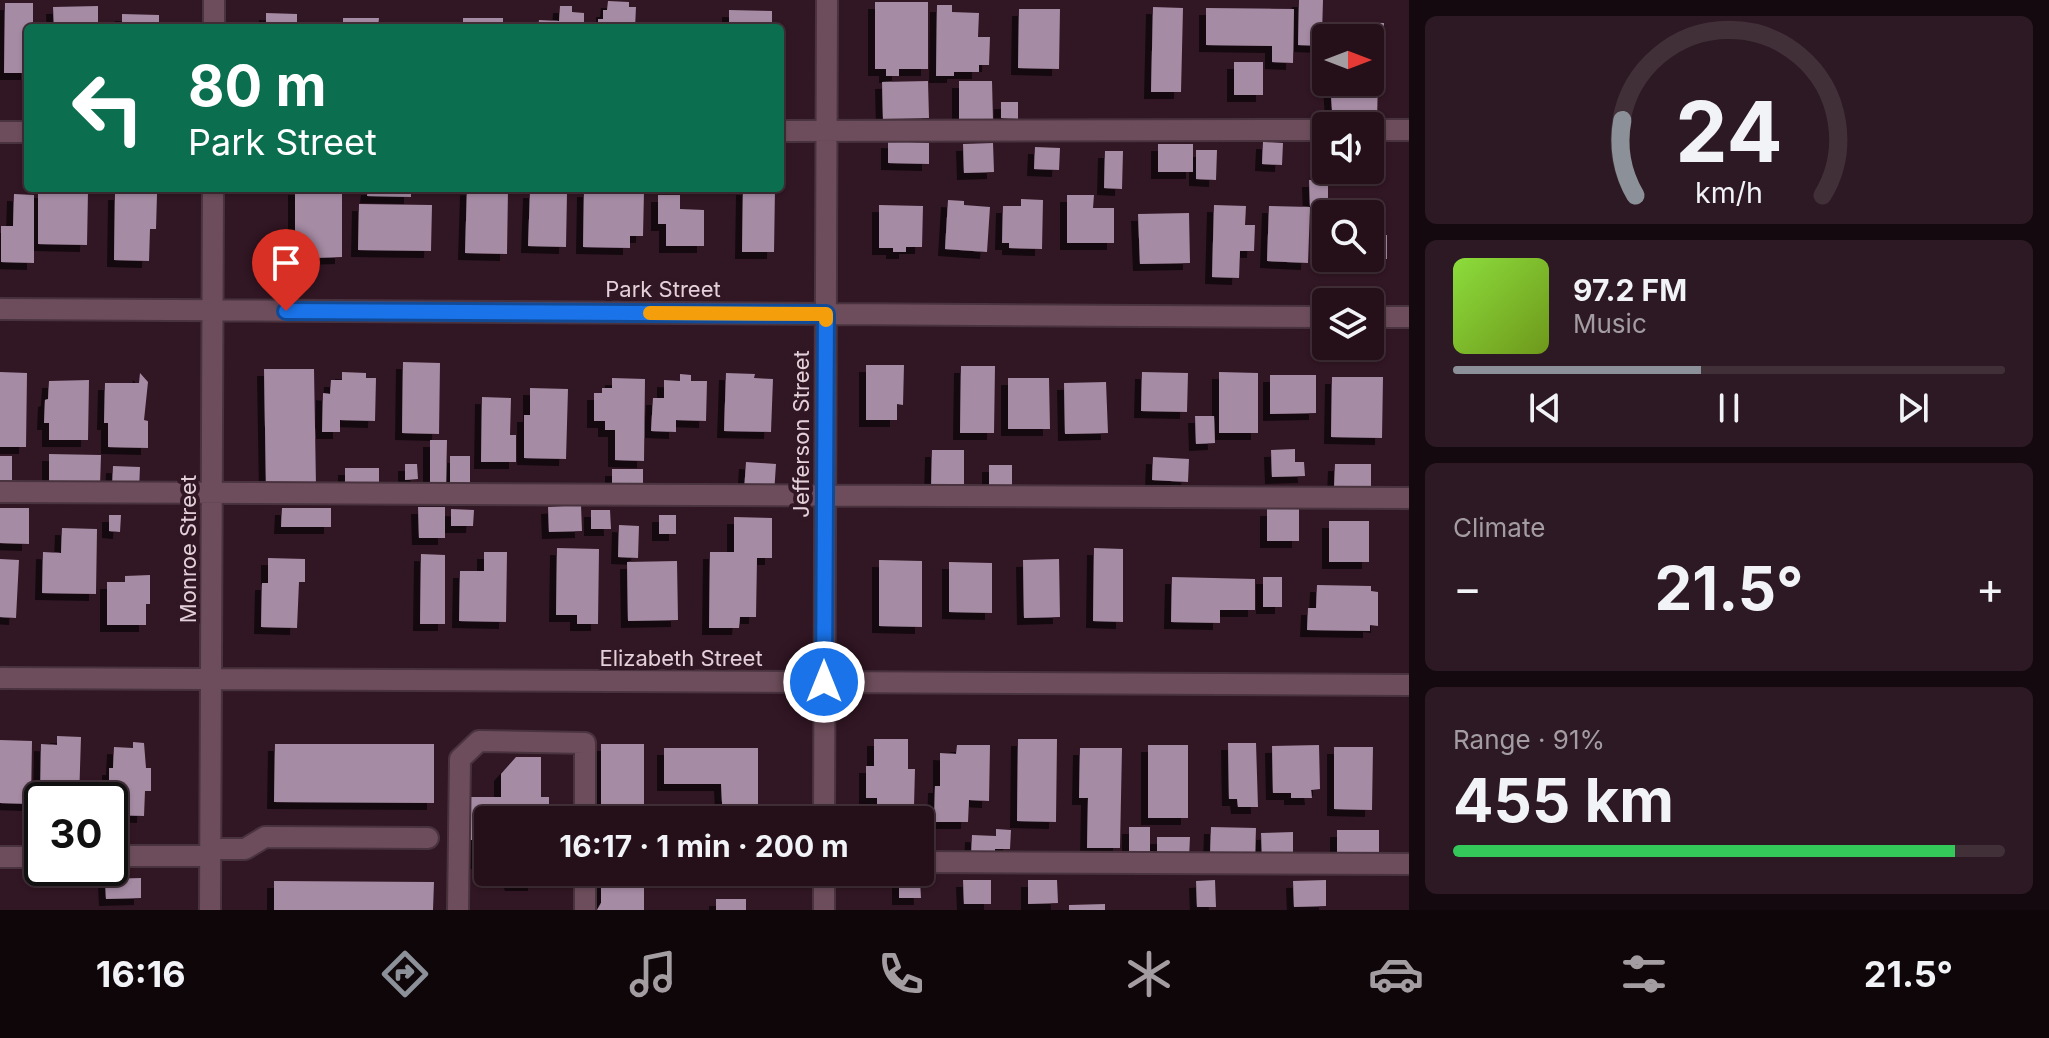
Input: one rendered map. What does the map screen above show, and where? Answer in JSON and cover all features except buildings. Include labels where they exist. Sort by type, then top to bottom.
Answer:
[{"type":"street","points":[[214,0],[214,24]]},
{"type":"street","name":"Jefferson Street","points":[[824,806],[827,0]]},
{"type":"street","points":[[784,131],[1312,130]]},
{"type":"street","points":[[1384,130],[1409,130]]},
{"type":"street","points":[[0,132],[24,132]]},
{"type":"street","name":"Monroe Street","points":[[210,910],[213,192]]},
{"type":"street","name":"Park Street","points":[[0,309],[1312,317]]},
{"type":"street","points":[[1384,317],[1409,317]]},
{"type":"street","points":[[0,492],[1409,498]]},
{"type":"street","name":"Elizabeth Street","points":[[0,678],[1409,685]]},
{"type":"street","points":[[458,910],[460,759],[479,741],[585,743],[585,806]]},
{"type":"street","points":[[128,855],[245,849],[265,837],[428,838]]},
{"type":"street","points":[[0,857],[24,857]]},
{"type":"street","points":[[934,862],[1409,864]]},
{"type":"street","points":[[585,886],[585,910]]},
{"type":"street","points":[[824,886],[824,910]]},
{"type":"slow traffic","points":[[650,313],[826,314],[826,320]]},
{"type":"route","points":[[286,311],[826,314],[824,682]]}]
